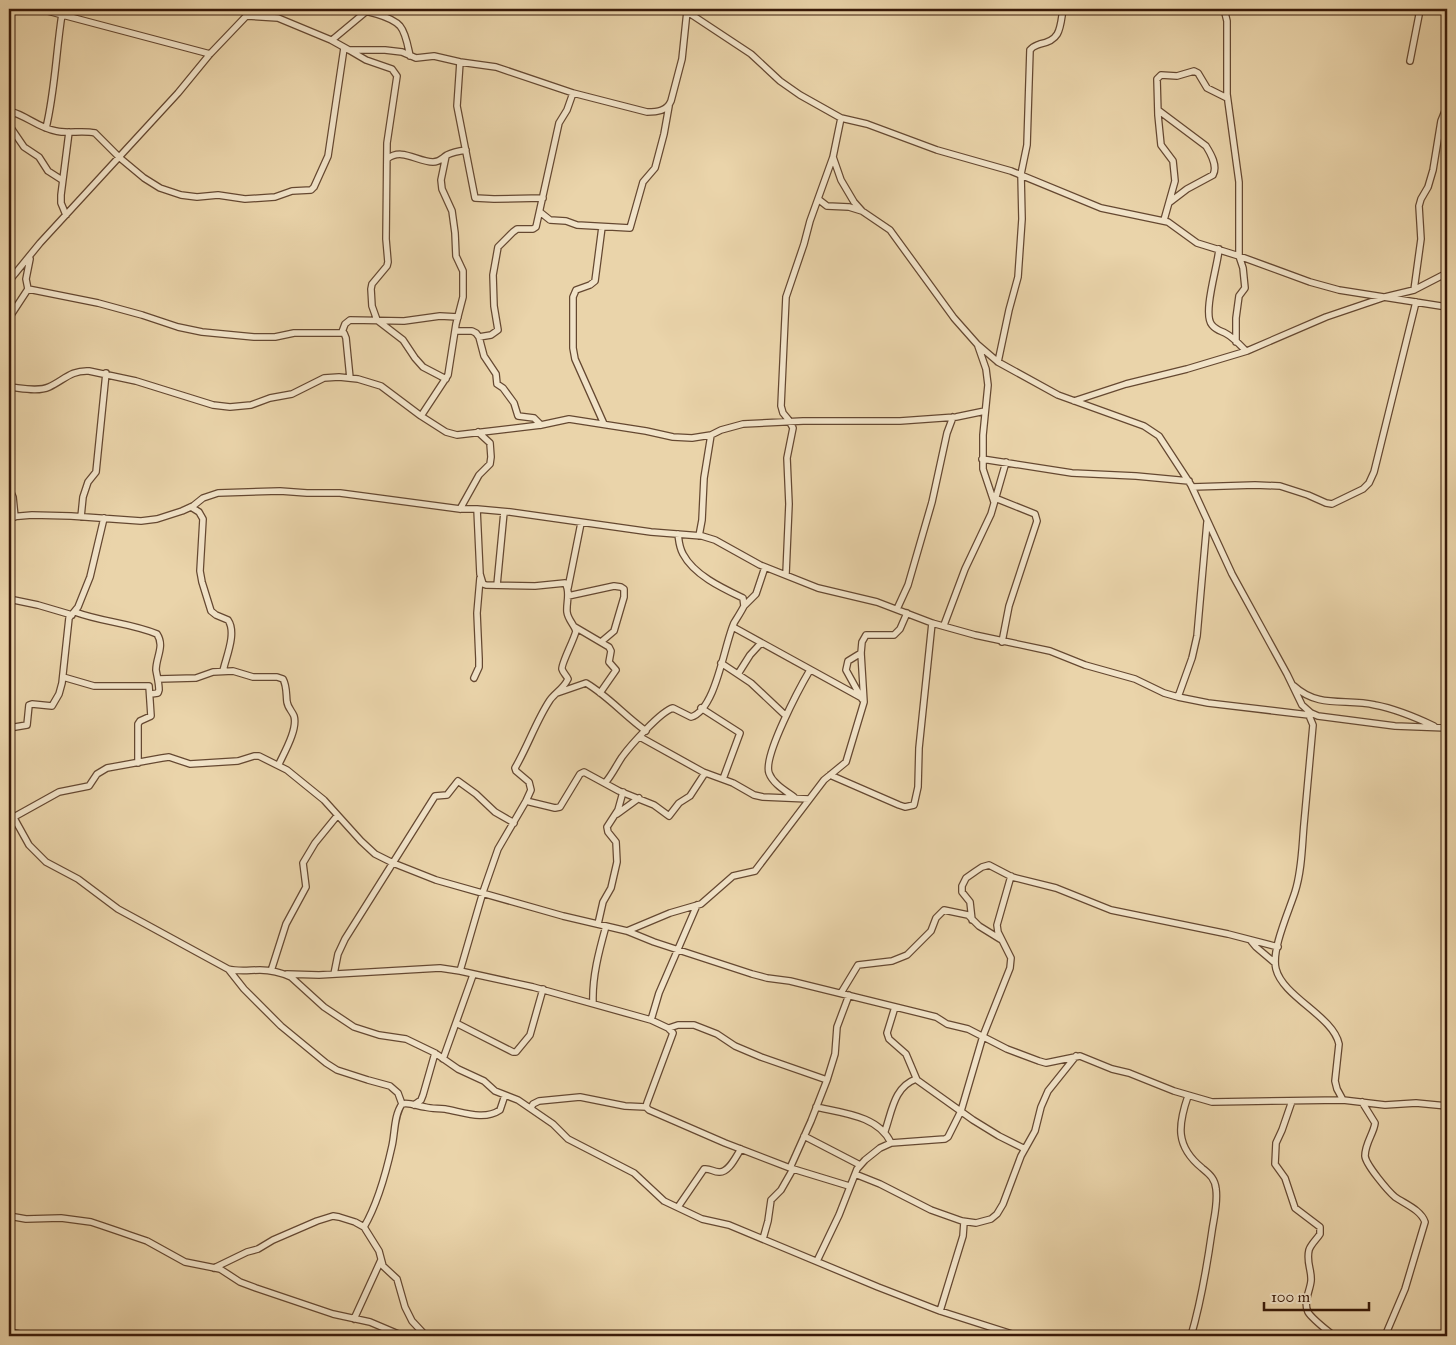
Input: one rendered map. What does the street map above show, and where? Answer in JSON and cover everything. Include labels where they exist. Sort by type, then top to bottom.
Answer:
[{"type":"street","points":[[40,9],[210,54]]},
{"type":"street","points":[[9,281],[66,215],[178,93],[210,54],[253,9]]},
{"type":"street","points":[[351,9],[368,10],[400,25],[410,56]]},
{"type":"street","points":[[998,362],[1018,278],[1022,218],[1021,174],[1027,145],[1030,50],[1033,46],[1050,42],[1056,37],[1060,29],[1063,9]]},
{"type":"street","points":[[1224,9],[1227,22],[1227,98],[1240,190],[1239,256],[1243,268],[1245,288],[1239,296],[1236,318],[1236,342]]},
{"type":"street","points":[[1410,61],[1419,15],[1416,9]]},
{"type":"street","points":[[332,40],[368,10]]},
{"type":"street","points":[[540,212],[550,220],[566,221],[589,227],[628,229],[631,227],[643,182],[655,168],[664,134],[669,106],[682,59],[685,10]]},
{"type":"street","points":[[685,10],[751,54],[780,81],[800,95],[841,118],[867,124],[936,150],[1021,174],[1101,208],[1164,220],[1173,224],[1190,240],[1310,282],[1339,290],[1447,307]]},
{"type":"street","points":[[46,128],[52,97],[62,14]]},
{"type":"street","points":[[247,16],[278,18],[332,40],[366,60],[392,69],[396,73],[387,143],[386,239],[388,262],[384,271],[372,284],[372,306],[377,320],[403,340],[423,367],[446,379]]},
{"type":"street","points":[[346,49],[402,52],[416,58],[434,56],[496,67],[573,93],[647,112],[656,112],[669,106]]},
{"type":"street","points":[[9,111],[24,115],[32,122],[53,131],[95,133],[137,173],[155,185],[181,195],[193,197],[218,195],[245,199],[275,197],[295,191],[311,190],[314,187],[328,156],[346,49]]},
{"type":"street","points":[[460,62],[457,106],[475,198],[543,198]]},
{"type":"street","points":[[1164,220],[1175,181],[1175,170],[1173,161],[1161,145],[1157,82],[1161,75],[1177,76],[1194,70],[1207,88],[1227,98]]},
{"type":"street","points":[[479,337],[491,335],[498,328],[494,306],[493,275],[498,247],[518,229],[536,228],[559,124],[567,110],[573,93]]},
{"type":"street","points":[[1414,290],[1421,239],[1420,199],[1428,187],[1433,170],[1441,121],[1447,106]]},
{"type":"street","points":[[1158,110],[1206,146],[1210,151],[1216,169],[1213,175],[1187,189],[1170,202]]},
{"type":"street","points":[[786,574],[789,504],[787,458],[793,428],[782,413],[780,406],[784,305],[833,157],[841,118]]},
{"type":"street","points":[[9,125],[24,147],[39,158],[48,171],[62,180]]},
{"type":"street","points":[[66,215],[61,203],[62,180],[69,132]]},
{"type":"street","points":[[387,159],[397,154],[412,156],[427,162],[436,162],[454,152],[466,150]]},
{"type":"street","points":[[421,416],[446,379],[450,368],[455,331],[463,297],[463,271],[456,256],[456,233],[452,211],[442,189],[441,180],[446,156]]},
{"type":"street","points":[[833,157],[841,180],[854,202],[862,211],[890,230],[954,318],[977,344],[998,362],[1037,384],[1074,401],[1151,430],[1159,436],[1190,484],[1232,574],[1313,725],[1300,864],[1295,892],[1281,928],[1275,963],[1276,971],[1288,987],[1338,1037],[1336,1085],[1343,1100]]},
{"type":"street","points":[[818,199],[827,206],[849,207],[862,211]]},
{"type":"street","points":[[602,227],[595,281],[590,286],[576,290],[573,297],[573,348],[575,359],[604,424]]},
{"type":"street","points":[[1219,249],[1212,282],[1209,318],[1212,325],[1246,351]]},
{"type":"street","points":[[9,318],[28,289],[26,279],[31,254]]},
{"type":"street","points":[[1074,401],[1126,384],[1187,369],[1246,351],[1326,317],[1385,297],[1414,290],[1447,273]]},
{"type":"street","points":[[28,289],[98,304],[202,332],[268,337],[294,333],[342,332],[346,335],[350,378]]},
{"type":"street","points":[[982,459],[1072,474],[1136,476],[1190,484],[1280,486],[1302,492],[1329,504],[1342,500],[1366,487],[1374,472],[1416,302]]},
{"type":"street","points":[[342,332],[345,324],[350,320],[419,320],[440,316],[458,317]]},
{"type":"street","points":[[455,331],[472,331],[479,337],[481,350],[496,372],[497,384],[514,403],[518,416],[534,418],[541,425]]},
{"type":"street","points":[[977,344],[986,369],[988,385],[982,459],[984,474],[995,500],[1035,514],[1037,521],[1009,606],[1002,642]]},
{"type":"street","points":[[9,387],[48,388],[65,376],[84,370],[106,373],[213,405],[230,408],[251,405],[274,396],[292,394],[324,378],[350,378],[372,382],[381,386],[446,432],[461,435],[541,425],[569,419],[646,430],[673,437],[699,437],[743,424],[880,422],[953,417],[985,411]]},
{"type":"street","points":[[81,517],[83,497],[88,482],[96,469],[106,373]]},
{"type":"street","points":[[897,609],[908,584],[932,502],[947,432],[953,417]]},
{"type":"street","points":[[460,509],[479,475],[488,466],[492,458],[490,443],[478,432]]},
{"type":"street","points":[[699,536],[710,435]]},
{"type":"street","points":[[944,625],[965,569],[991,514],[1006,462]]},
{"type":"street","points":[[9,488],[13,497],[12,517],[81,517],[130,521],[157,519],[191,507],[203,498],[218,492],[280,491],[340,493],[460,509],[504,512],[581,523],[699,536],[715,540],[765,567],[818,588],[833,593],[858,597],[897,609],[932,623],[1002,642],[1050,651],[1085,665],[1134,679],[1164,693],[1208,703],[1309,715]]},
{"type":"street","points":[[191,507],[199,512],[203,519],[200,571],[211,610],[216,615],[228,620],[231,626],[230,644],[223,671]]},
{"type":"street","points":[[474,678],[479,667],[477,613],[480,574],[477,509]]},
{"type":"street","points":[[498,585],[504,512]]},
{"type":"street","points":[[9,728],[27,725],[30,704],[53,705],[58,694],[63,677],[68,621],[74,613],[90,577],[104,518]]},
{"type":"street","points":[[1178,697],[1192,658],[1197,636],[1207,522]]},
{"type":"street","points":[[581,523],[568,588],[569,619],[575,627],[611,650],[609,662],[616,670],[600,693]]},
{"type":"street","points":[[678,534],[680,547],[690,564],[700,573],[743,598],[744,606]]},
{"type":"street","points":[[605,784],[612,776],[625,753],[663,713],[672,708],[690,717],[696,715],[702,708],[714,690],[733,627],[744,606],[756,594],[765,567]]},
{"type":"street","points":[[480,574],[484,585],[535,586],[562,582],[568,588]]},
{"type":"street","points":[[568,596],[614,586],[624,589],[624,597],[614,631],[601,642]]},
{"type":"street","points":[[9,598],[125,624],[157,634],[160,643],[156,670],[159,692],[151,694]]},
{"type":"street","points":[[627,931],[670,913],[704,902],[733,876],[751,872],[758,868],[784,830],[824,780],[846,762],[862,713],[861,653],[862,642],[866,635],[868,633],[894,635],[900,629],[907,613]]},
{"type":"street","points":[[830,775],[899,805],[905,807],[914,805],[918,787],[919,748],[932,623]]},
{"type":"street","points":[[460,971],[483,892],[498,849],[531,790],[530,784],[515,768],[551,698],[568,680],[563,671],[562,664],[571,649],[575,627]]},
{"type":"street","points":[[733,627],[863,700]]},
{"type":"street","points":[[738,674],[750,654],[761,643]]},
{"type":"street","points":[[861,653],[848,661],[846,670],[863,700]]},
{"type":"street","points":[[721,663],[751,683],[786,716]]},
{"type":"street","points":[[795,798],[772,779],[768,767],[778,734],[810,670]]},
{"type":"street","points":[[158,679],[196,678],[223,671],[242,673],[253,677],[277,677],[284,681],[287,701],[294,717],[295,725],[289,744],[279,764]]},
{"type":"street","points":[[63,677],[94,686],[147,685],[150,688],[151,716],[140,721],[138,724],[138,763]]},
{"type":"street","points":[[557,693],[572,689],[584,682],[646,731]]},
{"type":"street","points":[[1292,685],[1305,694],[1320,700],[1376,704],[1415,717],[1436,728]]},
{"type":"street","points":[[1302,705],[1318,716],[1395,726],[1447,728]]},
{"type":"street","points":[[702,708],[740,733],[723,779]]},
{"type":"street","points":[[640,737],[705,773],[763,797],[809,799]]},
{"type":"street","points":[[14,818],[59,792],[90,786],[96,774],[107,768],[169,757],[190,764],[238,761],[259,756],[279,764],[316,793],[375,854],[436,880],[627,931],[767,978],[790,981],[936,1017],[947,1024],[968,1029],[1007,1049],[1046,1063],[1076,1056],[1085,1057],[1112,1070],[1129,1073],[1188,1096],[1212,1102],[1343,1100],[1385,1105],[1416,1103],[1447,1106]]},
{"type":"street","points":[[526,801],[556,808],[560,807],[583,772],[589,773],[605,784],[622,792],[654,805],[669,816],[679,803],[690,796],[705,773]]},
{"type":"street","points":[[334,974],[338,954],[344,939],[435,796],[438,794],[446,796],[458,781],[476,794],[495,812],[514,823]]},
{"type":"street","points":[[598,924],[602,902],[611,888],[617,862],[616,842],[607,829],[608,824],[618,810],[622,792]]},
{"type":"street","points":[[613,817],[639,798]]},
{"type":"street","points":[[9,809],[29,845],[46,862],[78,879],[125,914],[228,969],[271,971],[285,974],[334,974],[432,968],[460,971],[544,989],[650,1020],[669,1028],[673,1037],[646,1107]]},
{"type":"street","points":[[271,971],[286,924],[306,887],[302,863],[315,843],[337,816]]},
{"type":"street","points":[[972,920],[970,902],[961,889],[966,878],[982,867],[989,865],[1011,876],[1056,888],[1111,910],[1278,947]]},
{"type":"street","points":[[817,1261],[860,1165],[880,1148],[891,1143],[945,1139],[948,1137],[961,1111],[984,1036],[1011,961],[1010,954],[1002,940],[997,925],[1011,876]]},
{"type":"street","points":[[650,1020],[659,993],[697,905]]},
{"type":"street","points":[[841,993],[859,964],[892,961],[913,951],[931,931],[936,918],[942,911],[966,914],[979,926],[1002,940]]},
{"type":"street","points":[[593,1003],[597,962],[606,926]]},
{"type":"street","points":[[1251,940],[1256,947],[1275,963]]},
{"type":"street","points":[[228,969],[244,989],[281,1026],[326,1063],[338,1070],[390,1086],[398,1093],[402,1104],[398,1112],[392,1146],[374,1208],[364,1227]]},
{"type":"street","points":[[285,974],[296,981],[324,1006],[354,1027],[379,1035],[406,1039],[435,1053],[458,1069],[484,1081],[495,1091],[518,1100],[553,1124],[568,1138],[634,1173],[664,1201],[702,1219],[721,1222],[940,1311],[1018,1336]]},
{"type":"street","points":[[443,1059],[473,975]]},
{"type":"street","points":[[456,1023],[516,1052],[530,1035],[544,989]]},
{"type":"street","points":[[763,1239],[771,1200],[781,1190],[791,1169],[827,1080],[835,1054],[837,1027],[850,995]]},
{"type":"street","points":[[895,1007],[888,1039],[906,1054],[916,1079],[922,1085],[999,1136],[1025,1149]]},
{"type":"street","points":[[669,1028],[678,1025],[694,1025],[717,1034],[735,1046],[761,1057],[827,1080]]},
{"type":"street","points":[[414,1105],[421,1100],[435,1053]]},
{"type":"street","points":[[855,1174],[880,1184],[931,1210],[964,1222],[976,1223],[994,1217],[1003,1204],[1021,1156],[1035,1131],[1041,1107],[1048,1092],[1076,1056]]},
{"type":"street","points":[[885,1131],[897,1094],[905,1084],[916,1079]]},
{"type":"street","points":[[402,1104],[408,1103],[484,1116],[491,1115],[500,1110],[505,1094]]},
{"type":"street","points":[[1188,1096],[1181,1122],[1180,1135],[1184,1148],[1189,1156],[1214,1178],[1217,1190],[1216,1212],[1197,1314],[1191,1336]]},
{"type":"street","points":[[531,1108],[533,1104],[539,1101],[580,1097],[618,1105],[646,1107],[649,1110],[791,1169],[850,1186]]},
{"type":"street","points":[[1292,1101],[1276,1143],[1275,1164],[1285,1178],[1295,1208],[1320,1227],[1321,1232],[1311,1245],[1309,1253],[1308,1269],[1311,1283],[1307,1308],[1310,1314],[1334,1336]]},
{"type":"street","points":[[1362,1102],[1375,1123],[1366,1150],[1367,1162],[1393,1194],[1418,1211],[1425,1222],[1405,1289],[1385,1336]]},
{"type":"street","points":[[816,1107],[862,1118],[880,1126],[891,1143]]},
{"type":"street","points":[[804,1136],[860,1165]]},
{"type":"street","points":[[678,1207],[704,1169],[708,1168],[721,1172],[726,1170],[741,1149]]},
{"type":"street","points":[[9,1216],[26,1219],[61,1218],[91,1222],[147,1241],[185,1262],[228,1273],[240,1282],[256,1288],[333,1314],[377,1324],[403,1336]]},
{"type":"street","points":[[214,1268],[323,1219],[336,1216],[355,1222],[364,1227],[379,1251],[383,1266],[398,1279],[404,1306],[416,1326],[426,1336]]},
{"type":"street","points":[[940,1311],[963,1236],[964,1222]]},
{"type":"street","points":[[354,1319],[381,1260]]},
{"type":"street","points":[[9,1332],[30,1336]]}]
